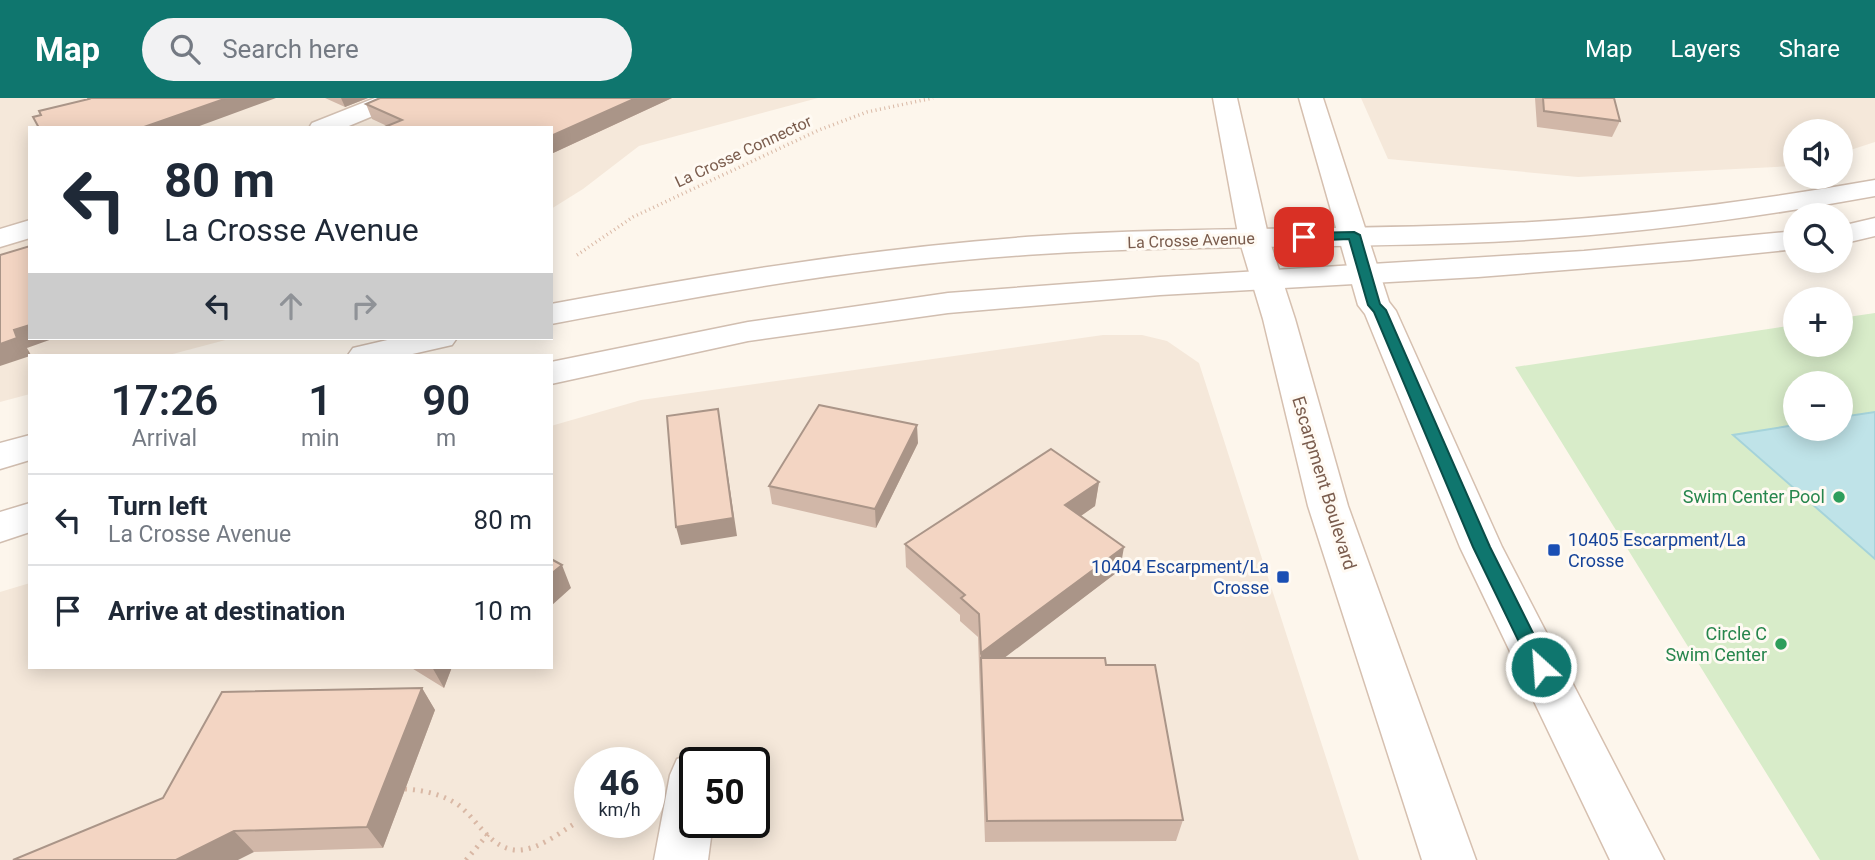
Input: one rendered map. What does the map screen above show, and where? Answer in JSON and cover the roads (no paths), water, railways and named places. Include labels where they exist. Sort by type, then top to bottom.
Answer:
[{"type":"street","points":[[326,126],[396,98]]},
{"type":"street","name":"Escarpment Boulevard","points":[[1225,98],[1254,239],[1279,319],[1328,506],[1449,860]]},
{"type":"street","points":[[1311,98],[1374,305],[1380,310],[1481,547],[1637,860]]},
{"type":"street","name":"La Crosse Avenue","points":[[553,373],[609,360],[897,309],[1047,294],[1265,281],[1360,255],[1464,234],[1574,227],[1760,208],[1870,193]]},
{"type":"street","points":[[1853,233],[1875,228]]},
{"type":"street","points":[[0,238],[28,230]]},
{"type":"street","name":"La Crosse Avenue","points":[[553,314],[748,277],[872,260],[1042,245],[1254,239],[1360,255],[1671,255],[1783,242]]},
{"type":"street","points":[[369,354],[431,340]]},
{"type":"street","points":[[0,456],[28,448]]},
{"type":"street","points":[[0,527],[28,518]]},
{"type":"street","points":[[681,860],[685,838]]},
{"type":"water","name":"Swim Center Pool","points":[[1875,412],[1875,559],[1733,435],[1783,427],[1783,441],[1853,441],[1853,415]]},
{"type":"place","name":"Swim Center Pool","points":[[1839,497]]},
{"type":"place","name":"10405 Escarpment/La Crosse","points":[[1554,550]]},
{"type":"place","name":"10404 Escarpment/La Crosse","points":[[1283,577]]},
{"type":"place","name":"Circle C Swim Center","points":[[1781,644]]}]
